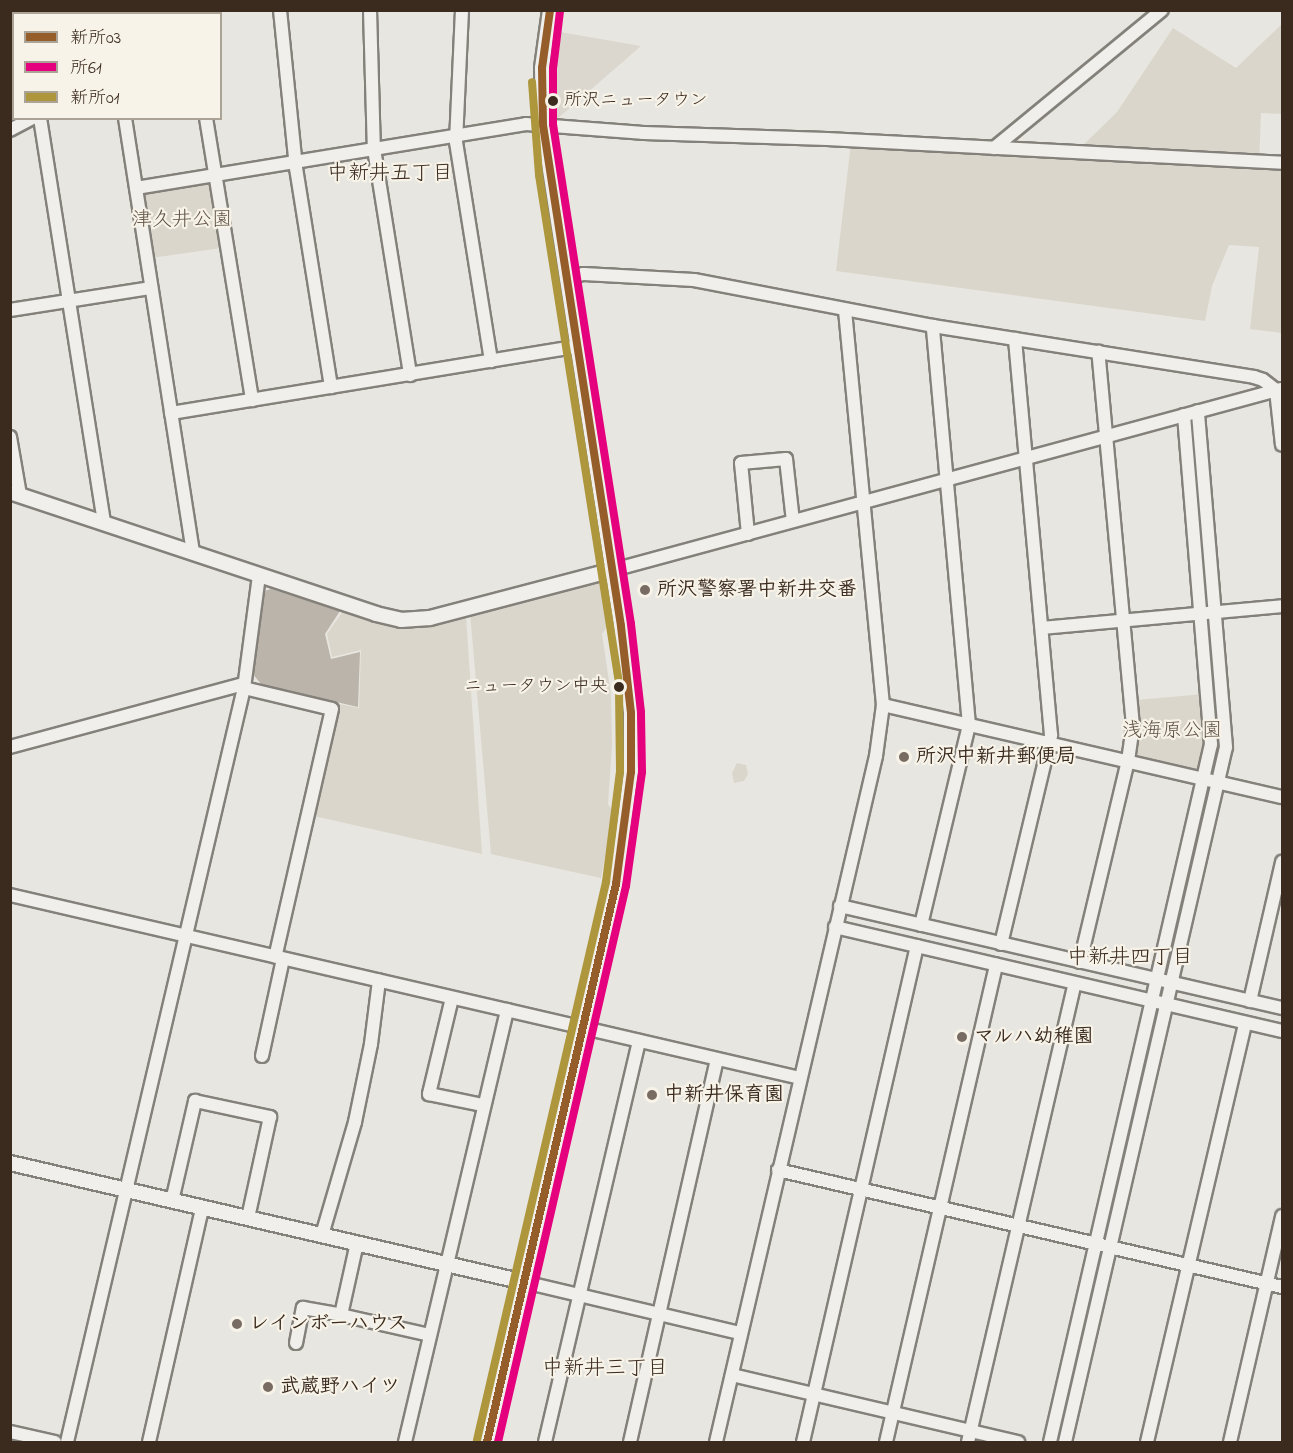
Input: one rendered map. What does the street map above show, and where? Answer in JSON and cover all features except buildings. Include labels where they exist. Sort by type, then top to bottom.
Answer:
[{"type":"street","points":[[280,10],[296,161],[331,387]]},
{"type":"street","points":[[370,10],[374,149],[410,375]]},
{"type":"street","points":[[462,10],[456,135],[491,361]]},
{"type":"street","points":[[487,1443],[619,867],[631,772],[629,682],[543,125],[542,74],[550,10]]},
{"type":"street","points":[[994,148],[1162,10]]},
{"type":"street","points":[[10,130],[29,120]]},
{"type":"street","points":[[40,120],[104,523]]},
{"type":"street","points":[[124,120],[193,552]]},
{"type":"street","points":[[206,120],[252,400]]},
{"type":"street","points":[[136,188],[526,124],[644,133],[1282,163]]},
{"type":"street","points":[[566,278],[584,274],[694,280],[933,326],[1254,377],[1280,390]]},
{"type":"street","points":[[10,310],[151,288]]},
{"type":"street","points":[[716,1443],[876,756],[883,705],[845,310]]},
{"type":"street","points":[[921,926],[969,725],[933,326]]},
{"type":"street","points":[[1001,944],[1051,735],[1015,339]]},
{"type":"street","points":[[171,413],[576,347]]},
{"type":"street","points":[[1080,962],[1128,760],[1133,726],[1098,352]]},
{"type":"street","points":[[10,437],[15,494],[376,614],[412,620],[613,570],[1026,459],[1105,435],[1280,390]]},
{"type":"street","points":[[1280,390],[1282,446]]},
{"type":"street","points":[[1065,1443],[1172,984],[1227,733],[1198,411]]},
{"type":"street","points":[[1050,1443],[1204,779],[1211,732],[1184,415]]},
{"type":"street","points":[[748,534],[741,463],[786,459],[793,521]]},
{"type":"street","points":[[67,1443],[244,686],[259,576]]},
{"type":"street","points":[[1042,628],[1282,606]]},
{"type":"street","points":[[10,747],[244,686],[332,709],[279,958],[262,1056]]},
{"type":"street","points":[[883,705],[1282,797]]},
{"type":"street","points":[[1250,1001],[1282,862]]},
{"type":"street","points":[[10,895],[800,1078]]},
{"type":"street","points":[[840,906],[1282,1008]]},
{"type":"street","points":[[835,927],[1282,1031]]},
{"type":"street","points":[[803,1443],[917,946]]},
{"type":"street","points":[[886,1443],[996,964]]},
{"type":"street","points":[[322,1235],[354,1122],[371,1044],[379,981]]},
{"type":"street","points":[[970,1437],[1075,983]]},
{"type":"street","points":[[452,998],[429,1094],[482,1106]]},
{"type":"street","points":[[405,1443],[482,1106],[507,1010]]},
{"type":"street","points":[[1147,1443],[1245,1023]]},
{"type":"street","points":[[545,1443],[639,1041]]},
{"type":"street","points":[[630,1443],[717,1060]]},
{"type":"street","points":[[172,1201],[195,1101],[270,1116],[248,1218]]},
{"type":"street","points":[[10,1163],[740,1333]]},
{"type":"street","points":[[778,1170],[1282,1287]]},
{"type":"street","points":[[149,1443],[202,1208]]},
{"type":"street","points":[[1230,1443],[1282,1216]]},
{"type":"street","points":[[341,1316],[357,1243]]},
{"type":"street","points":[[296,1343],[303,1308],[430,1335]]},
{"type":"street","points":[[732,1375],[893,1413],[970,1437],[1018,1443]]},
{"type":"street","points":[[10,1432],[55,1443]]},
{"type":"shaded area","points":[[560,32],[641,46],[557,119],[556,94]]},
{"type":"shaded area","points":[[271,589],[340,611],[325,634],[331,659],[360,652],[358,707],[262,685],[252,673],[264,591]]},
{"type":"green space","points":[[1282,24],[1282,114],[1261,113],[1259,164],[1282,166],[1282,333],[1250,329],[1259,247],[1229,245],[1212,286],[1205,321],[836,271],[851,143],[1072,156],[1117,112],[1173,28],[1236,68]]},
{"type":"green space","name":"津久井公園","points":[[210,181],[219,248],[153,258],[144,190]]},
{"type":"green space","points":[[600,582],[608,625],[602,634],[611,695],[612,745],[608,804],[613,812],[601,878],[491,854],[470,613]]},
{"type":"green space","points":[[343,611],[395,627],[424,627],[466,616],[482,854],[314,816],[339,704],[359,708],[361,650],[332,657],[327,634]]},
{"type":"green space","name":"浅海原公園","points":[[1204,694],[1207,741],[1202,766],[1196,770],[1138,757],[1135,752],[1136,700]]},
{"type":"green space","points":[[737,763],[746,765],[748,774],[744,781],[734,783],[732,773]]},
{"type":"transit line","name":"新所03","points":[[487,1442],[616,884],[631,772],[631,713],[621,626],[543,125],[542,68],[550,10]]},
{"type":"transit line","name":"所61","points":[[498,1442],[626,886],[642,772],[641,712],[631,624],[553,124],[553,69],[560,11]]},
{"type":"transit line","name":"新所01","points":[[477,1440],[606,882],[620,771],[619,683],[539,175],[532,82]]},
{"type":"place","name":"所沢ニュータウン","points":[[553,101]]},
{"type":"place","name":"所沢警察署中新井交番","points":[[645,590]]},
{"type":"place","name":"ニュータウン中央","points":[[619,687]]},
{"type":"place","name":"所沢中新井郵便局","points":[[904,757]]},
{"type":"place","name":"マルハ幼稚園","points":[[962,1037]]},
{"type":"place","name":"中新井保育園","points":[[652,1095]]},
{"type":"place","name":"レインボーハウス","points":[[237,1324]]},
{"type":"place","name":"武蔵野ハイツ","points":[[268,1387]]},
{"type":"district","name":"中新井五丁目","points":[[390,174]]},
{"type":"district","name":"中新井四丁目","points":[[1130,958]]},
{"type":"district","name":"中新井三丁目","points":[[605,1369]]}]
